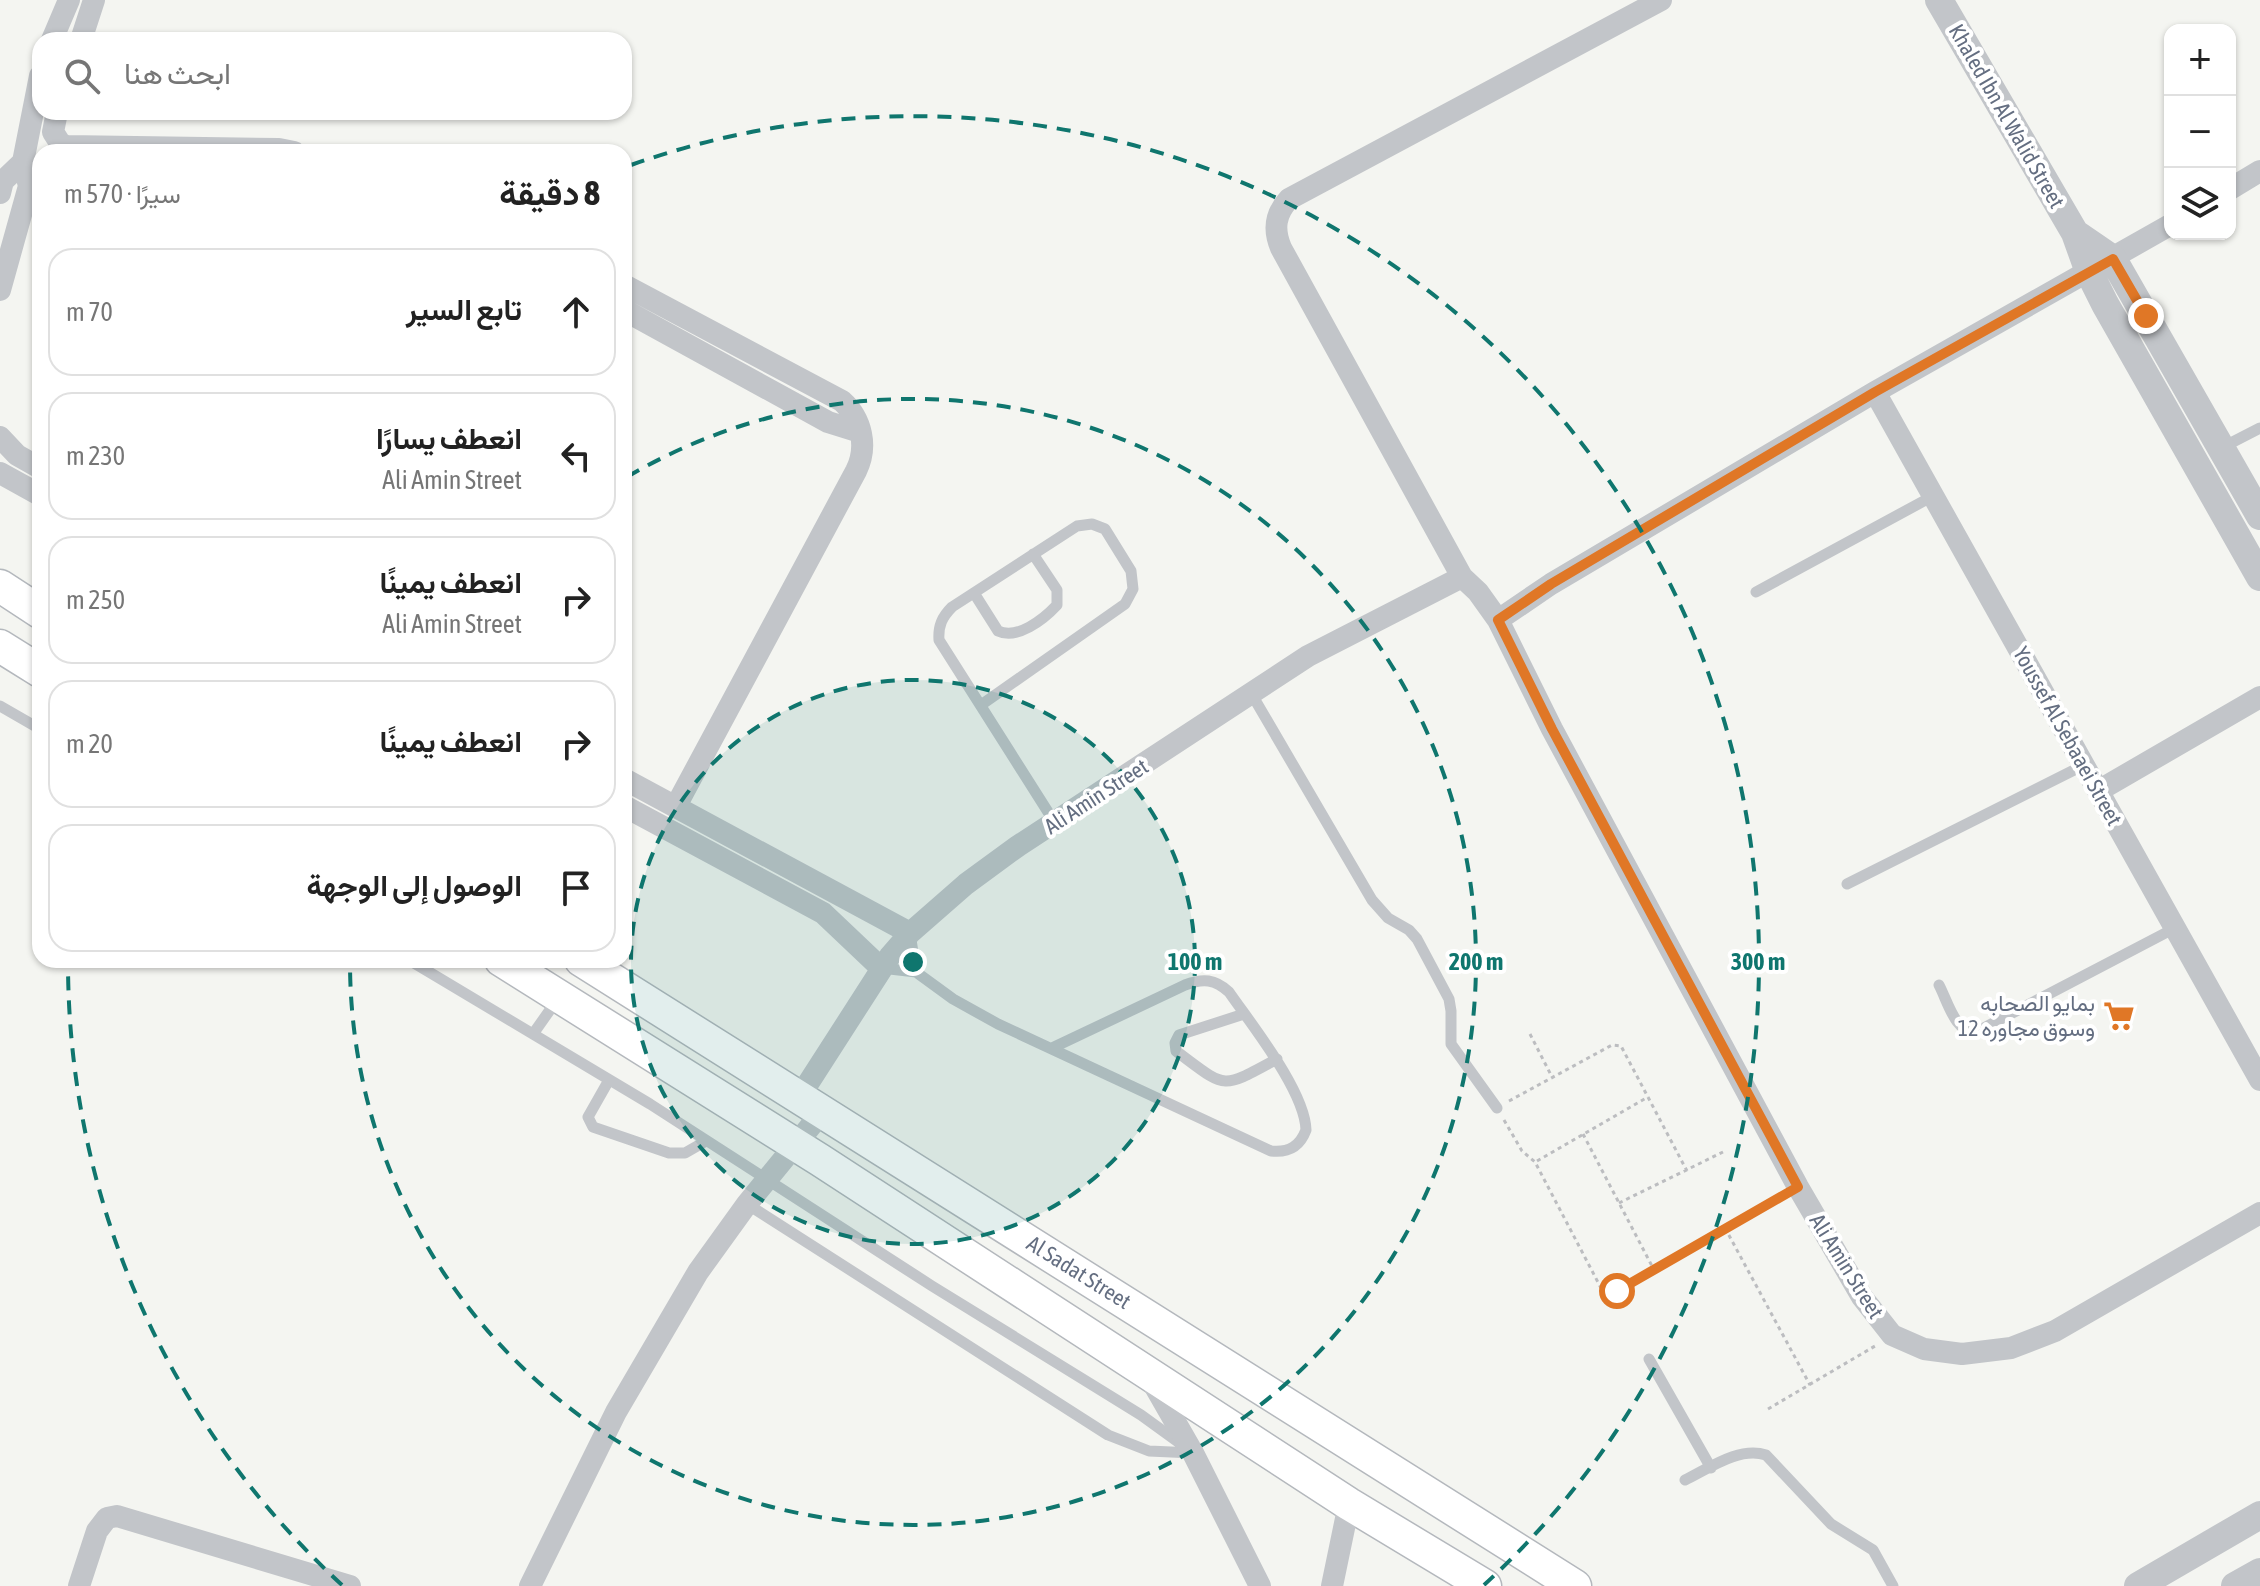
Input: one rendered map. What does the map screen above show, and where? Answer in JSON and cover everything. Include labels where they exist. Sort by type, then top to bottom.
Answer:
[{"type":"main road","points":[[0,586],[32,607]]},
{"type":"main road","points":[[0,646],[32,666]]},
{"type":"main road","name":"Al Sadat Street","points":[[514,968],[734,1105],[1349,1504],[1485,1586]]},
{"type":"main road","name":"Al Sadat Street","points":[[594,968],[1575,1586]]},
{"type":"main road","points":[[734,1105],[757,1070]]},
{"type":"street","points":[[55,32],[69,0]]},
{"type":"street","points":[[84,32],[94,0]]},
{"type":"street","name":"Ali Amin Street","points":[[1661,0],[1289,199],[1277,217],[1275,228],[1281,248],[1462,577],[1478,592],[1498,620],[1552,729],[1798,1187],[1862,1297],[1892,1335],[1924,1349],[1962,1354],[2011,1348],[2055,1331],[2260,1213]]},
{"type":"street","name":"Khaled Ibn Al Walid Street","points":[[1939,0],[2075,233],[2101,266]]},
{"type":"street","points":[[2,187],[23,162],[32,116]]},
{"type":"street","points":[[55,120],[53,132],[62,144]]},
{"type":"street","points":[[23,162],[32,180]]},
{"type":"street","points":[[2236,185],[2260,171]]},
{"type":"street","points":[[2,187],[32,186]]},
{"type":"street","points":[[0,290],[32,195]]},
{"type":"street","points":[[1498,620],[1551,584],[1875,392],[2164,229]]},
{"type":"street","points":[[2101,266],[2222,448],[2260,516]]},
{"type":"street","points":[[2101,266],[2260,577]]},
{"type":"street","points":[[632,289],[842,401],[854,414],[863,447],[856,471],[676,806]]},
{"type":"street","points":[[632,314],[828,422],[860,432]]},
{"type":"street","name":"Youssef Al Sebaaei Street","points":[[1875,392],[2260,1080]]},
{"type":"street","points":[[0,437],[17,455],[32,463]]},
{"type":"street","points":[[0,473],[32,491]]},
{"type":"street","name":"Ali Amin Street","points":[[530,1586],[616,1412],[698,1272],[747,1204],[796,1145],[811,1103],[881,968],[910,933],[966,884],[1308,656],[1462,577]]},
{"type":"street","points":[[2098,791],[2260,697]]},
{"type":"street","points":[[632,783],[910,933]]},
{"type":"street","points":[[632,810],[823,913],[881,968]]},
{"type":"street","points":[[1146,1370],[1193,1453],[1260,1586]]},
{"type":"street","points":[[1332,1586],[1349,1504]]},
{"type":"street","points":[[2138,1586],[2260,1515]]},
{"type":"street","points":[[79,1586],[97,1531],[107,1518],[117,1516],[350,1586]]},
{"type":"street","points":[[2235,1586],[2260,1572]]},
{"type":"lane","points":[[2222,448],[2260,428]]},
{"type":"lane","points":[[1756,592],[1933,496]]},
{"type":"lane","points":[[981,705],[1125,604],[1133,589],[1131,571],[1105,529],[1099,525],[1077,526],[945,613],[939,631],[939,640],[1055,823]]},
{"type":"lane","points":[[974,593],[998,631],[1004,634],[1016,634],[1040,619],[1057,605],[1059,598],[1033,554]]},
{"type":"lane","points":[[1251,693],[1372,900],[1388,918],[1409,930],[1417,939],[1449,999],[1451,1044],[1497,1108]]},
{"type":"lane","points":[[0,706],[32,724]]},
{"type":"lane","points":[[1847,884],[2084,765]]},
{"type":"lane","points":[[1939,985],[1961,1028],[1976,1032],[2175,928]]},
{"type":"lane","points":[[910,933],[916,972]]},
{"type":"lane","points":[[422,968],[706,1141],[1141,1415],[1193,1453]]},
{"type":"lane","points":[[881,968],[916,972],[953,999],[998,1024],[1271,1151],[1280,1152],[1297,1145],[1306,1130],[1303,1112],[1277,1059],[1220,984],[1209,980],[1195,981],[1052,1048]]},
{"type":"lane","points":[[533,1034],[559,996]]},
{"type":"lane","points":[[1244,1014],[1179,1035],[1175,1043],[1176,1051],[1222,1082],[1239,1080],[1277,1059]]},
{"type":"lane","points":[[609,1080],[588,1117],[593,1127],[677,1154],[692,1151],[706,1141]]},
{"type":"lane","points":[[747,1204],[1108,1435],[1149,1451],[1193,1453]]},
{"type":"lane","points":[[1649,1359],[1711,1468]]},
{"type":"lane","points":[[1685,1480],[1740,1454],[1766,1455],[1831,1524],[1873,1550],[1893,1586]]},
{"type":"path","points":[[1530,1034],[1552,1078]]},
{"type":"path","points":[[1687,1171],[1621,1046],[1612,1045],[1497,1108],[1522,1151],[1535,1162],[1601,1288],[1608,1292],[1617,1291],[1798,1187]]},
{"type":"path","points":[[1535,1162],[1648,1097]]},
{"type":"path","points":[[1583,1134],[1653,1268]]},
{"type":"path","points":[[1619,1203],[1723,1152]]},
{"type":"path","points":[[1725,1228],[1810,1385]]},
{"type":"path","points":[[1768,1409],[1892,1335]]},
{"type":"place","name":"بمايو الصحابه وسوق مجاوره 12","points":[[2119,1016]]},
{"type":"route","points":[[1617,1291],[1798,1187],[1552,729],[1498,620],[1551,584],[1875,392],[2113,259],[2146,316]]}]
